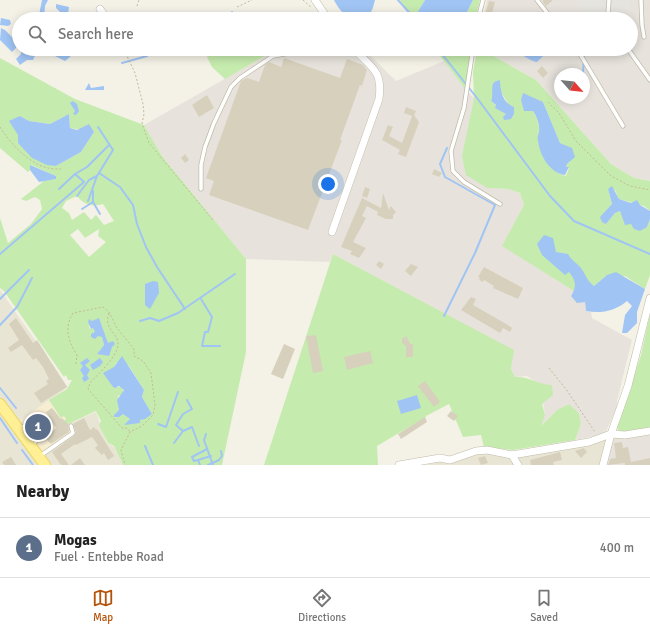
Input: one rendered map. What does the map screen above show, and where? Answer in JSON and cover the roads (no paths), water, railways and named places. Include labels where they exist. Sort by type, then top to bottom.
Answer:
[{"type":"main road","points":[[0,404],[42,461]]},
{"type":"street","points":[[315,0],[323,12]]},
{"type":"street","points":[[332,232],[379,99],[381,85],[380,78],[377,72],[361,56]]},
{"type":"street","points":[[603,465],[611,434],[630,380],[650,298]]},
{"type":"street","points":[[399,465],[441,462],[476,451],[486,450],[512,455],[520,452],[589,442],[611,434],[625,435],[650,431]]},
{"type":"street","points":[[512,455],[518,465]]},
{"type":"lane","points":[[480,12],[483,0]]},
{"type":"lane","points":[[538,0],[547,12]]},
{"type":"lane","points":[[608,12],[609,0]]},
{"type":"lane","points":[[641,0],[644,37]]},
{"type":"lane","points":[[201,189],[201,165],[205,147],[214,123],[231,87],[240,78],[273,56]]},
{"type":"lane","points":[[472,56],[464,108],[451,151],[453,171],[464,182],[500,204]]},
{"type":"lane","points":[[581,56],[623,126]]},
{"type":"lane","points":[[633,56],[650,80]]},
{"type":"lane","points":[[18,429],[42,418],[44,419]]},
{"type":"lane","points":[[31,447],[48,428],[48,424]]},
{"type":"lane","points":[[42,461],[73,434],[71,426]]},
{"type":"water","points":[[42,0],[48,0],[45,6],[45,12],[40,12]]},
{"type":"water","points":[[334,0],[375,0],[371,12],[342,12]]},
{"type":"water","points":[[425,0],[473,0],[467,12],[418,12]]},
{"type":"water","points":[[56,4],[69,7],[68,12],[60,12],[56,8]]},
{"type":"water","points":[[1,18],[10,20],[11,24],[8,26],[0,25]]},
{"type":"water","points":[[1,28],[12,37],[12,52],[0,40]]},
{"type":"water","points":[[19,56],[35,56],[33,60],[27,60],[20,65],[16,59]]},
{"type":"water","points":[[55,56],[70,56],[65,61]]},
{"type":"water","points":[[524,56],[543,56],[537,62]]},
{"type":"water","points":[[500,80],[505,100],[514,107],[514,114],[511,119],[504,120],[503,117],[506,114],[495,108],[496,105],[491,101],[494,82]]},
{"type":"water","points":[[89,83],[91,88],[104,86],[104,90],[85,90]]},
{"type":"water","points":[[523,93],[543,102],[560,143],[572,148],[575,157],[567,164],[566,167],[569,167],[565,175],[555,171],[543,158],[538,140],[538,121],[533,111],[524,111],[521,100]]},
{"type":"water","points":[[73,101],[77,104],[79,111],[76,115],[73,114],[75,111],[70,103]]},
{"type":"water","points":[[69,114],[70,128],[77,130],[89,124],[94,132],[81,152],[56,166],[47,165],[32,158],[18,143],[18,135],[9,121],[20,116],[29,121],[50,124]]},
{"type":"water","points":[[30,165],[56,176],[56,179],[39,182],[30,170]]},
{"type":"water","points":[[612,186],[619,199],[631,203],[637,200],[640,205],[650,211],[650,219],[647,227],[640,231],[634,229],[631,224],[625,225],[620,211],[615,213],[606,224],[602,222],[600,217],[612,204],[608,189]]},
{"type":"water","points":[[544,235],[553,238],[556,252],[568,254],[581,268],[588,280],[594,286],[607,275],[616,272],[645,289],[637,312],[637,323],[627,333],[622,333],[625,315],[632,306],[627,301],[608,311],[586,311],[585,302],[577,303],[571,296],[575,284],[569,272],[565,275],[542,255],[537,244]]},
{"type":"water","points":[[153,281],[158,282],[159,293],[150,309],[145,305],[145,284]]},
{"type":"water","points":[[99,318],[108,343],[113,341],[115,344],[112,347],[109,356],[97,354],[104,345],[102,337],[98,336],[95,339],[91,337],[91,334],[95,332],[93,328],[91,329],[88,322],[89,319],[92,321]]},
{"type":"water","points":[[122,356],[144,390],[142,397],[152,414],[145,419],[140,420],[140,423],[124,425],[130,419],[123,414],[119,417],[114,417],[119,410],[117,400],[124,390],[119,386],[115,388],[113,387],[103,373],[114,367]]},
{"type":"water","points":[[87,358],[90,361],[85,365],[90,370],[87,375],[89,379],[84,382],[82,378],[84,376],[80,370],[83,366],[80,363]]},
{"type":"water","points":[[100,358],[103,362],[100,366],[93,370],[90,365]]},
{"type":"water","points":[[417,395],[421,408],[401,414],[397,401]]},
{"type":"waterway","points":[[398,0],[409,12]]},
{"type":"waterway","points":[[122,63],[147,56]]},
{"type":"waterway","points":[[444,56],[550,196],[574,221],[650,254]]},
{"type":"waterway","points":[[583,68],[584,56]]},
{"type":"waterway","points":[[88,201],[97,176],[113,150],[98,127]]},
{"type":"waterway","points":[[59,189],[75,174],[87,167],[109,145]]},
{"type":"waterway","points":[[444,316],[475,253],[495,205],[445,177],[440,164],[447,148]]},
{"type":"waterway","points":[[99,173],[120,187],[133,205],[137,224],[146,247],[157,267],[185,309]]},
{"type":"waterway","points":[[0,254],[84,182],[75,174]]},
{"type":"waterway","points":[[77,196],[89,180],[97,176]]},
{"type":"waterway","points":[[93,191],[93,202],[100,214]]},
{"type":"waterway","points":[[82,209],[93,202]]},
{"type":"waterway","points":[[0,299],[29,270]]},
{"type":"waterway","points":[[140,321],[150,318],[159,321],[178,313],[235,274]]},
{"type":"waterway","points":[[0,325],[17,307],[32,278]]},
{"type":"waterway","points":[[201,299],[212,317],[208,332],[205,332],[202,346],[220,346]]},
{"type":"waterway","points":[[0,388],[16,408]]},
{"type":"waterway","points":[[158,424],[166,427],[178,392]]},
{"type":"waterway","points":[[183,431],[176,425],[183,414],[192,409],[187,400]]},
{"type":"waterway","points":[[0,418],[17,443]]},
{"type":"waterway","points":[[174,443],[183,431],[192,427],[199,446]]},
{"type":"waterway","points":[[206,434],[204,440],[213,465]]},
{"type":"waterway","points":[[145,446],[153,465]]},
{"type":"waterway","points":[[200,465],[198,460],[194,461],[192,457],[207,449]]},
{"type":"waterway","points":[[22,450],[33,465]]},
{"type":"waterway","points":[[208,465],[219,460],[222,456],[221,451]]},
{"type":"waterway","points":[[198,460],[211,456]]},
{"type":"place","name":"Mogas","points":[[38,427]]}]
